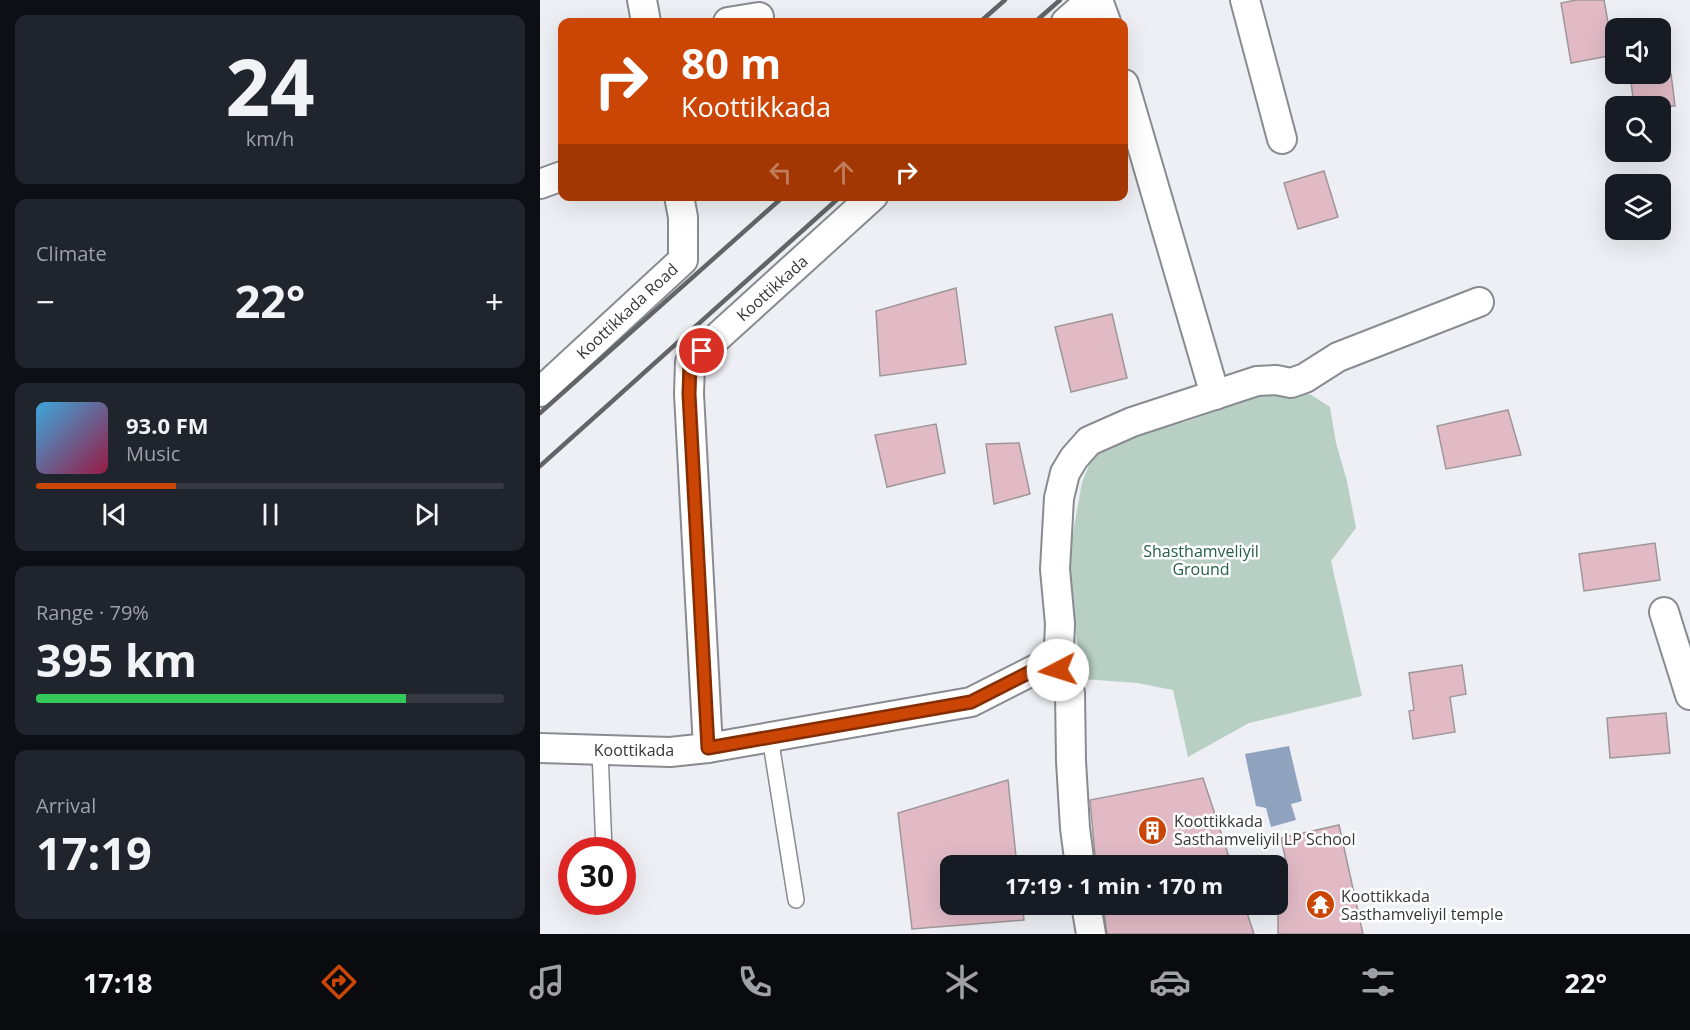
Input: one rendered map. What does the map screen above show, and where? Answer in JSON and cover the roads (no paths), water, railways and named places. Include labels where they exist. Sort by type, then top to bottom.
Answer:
[{"type":"street","points":[[642,0],[645,18]]},
{"type":"street","points":[[1071,18],[1091,0]]},
{"type":"street","points":[[1098,0],[1105,18]]},
{"type":"street","points":[[1245,0],[1282,140]]},
{"type":"street","points":[[753,18],[759,17]]},
{"type":"street","points":[[1128,98],[1215,395]]},
{"type":"street","points":[[540,184],[558,177]]},
{"type":"street","name":"Koottikkada","points":[[708,748],[689,394],[690,362],[867,201]]},
{"type":"street","name":"Koottikkada Road","points":[[540,392],[683,260],[681,207]]},
{"type":"street","points":[[1079,855],[1073,806],[1070,693],[1058,670],[1060,624],[1055,569],[1059,498],[1065,473],[1089,441],[1132,422],[1257,381],[1276,380],[1291,383],[1305,378],[1338,357],[1479,302]]},
{"type":"street","points":[[1664,612],[1690,695]]},
{"type":"street","name":"Koottikada","points":[[540,748],[670,752],[708,748],[971,702],[1036,669],[1058,670]]},
{"type":"street","points":[[1088,915],[1091,934]]},
{"type":"lane","points":[[770,737],[796,900]]},
{"type":"lane","points":[[600,751],[603,837]]},
{"type":"water","points":[[1289,746],[1302,801],[1291,804],[1296,820],[1271,827],[1266,808],[1256,806],[1245,754]]},
{"type":"railway","points":[[985,18],[1005,0]]},
{"type":"railway","points":[[1040,18],[1060,0]]},
{"type":"railway","points":[[540,413],[778,201]]},
{"type":"railway","points":[[540,466],[835,201]]},
{"type":"place","name":"Koottikkada Sasthamveliyil LP School","points":[[1153,830]]},
{"type":"place","name":"Koottikkada Sasthamveliyil temple","points":[[1320,905]]},
{"type":"park label","name":"Shasthamveliyil Ground","points":[[1201,560]]}]
